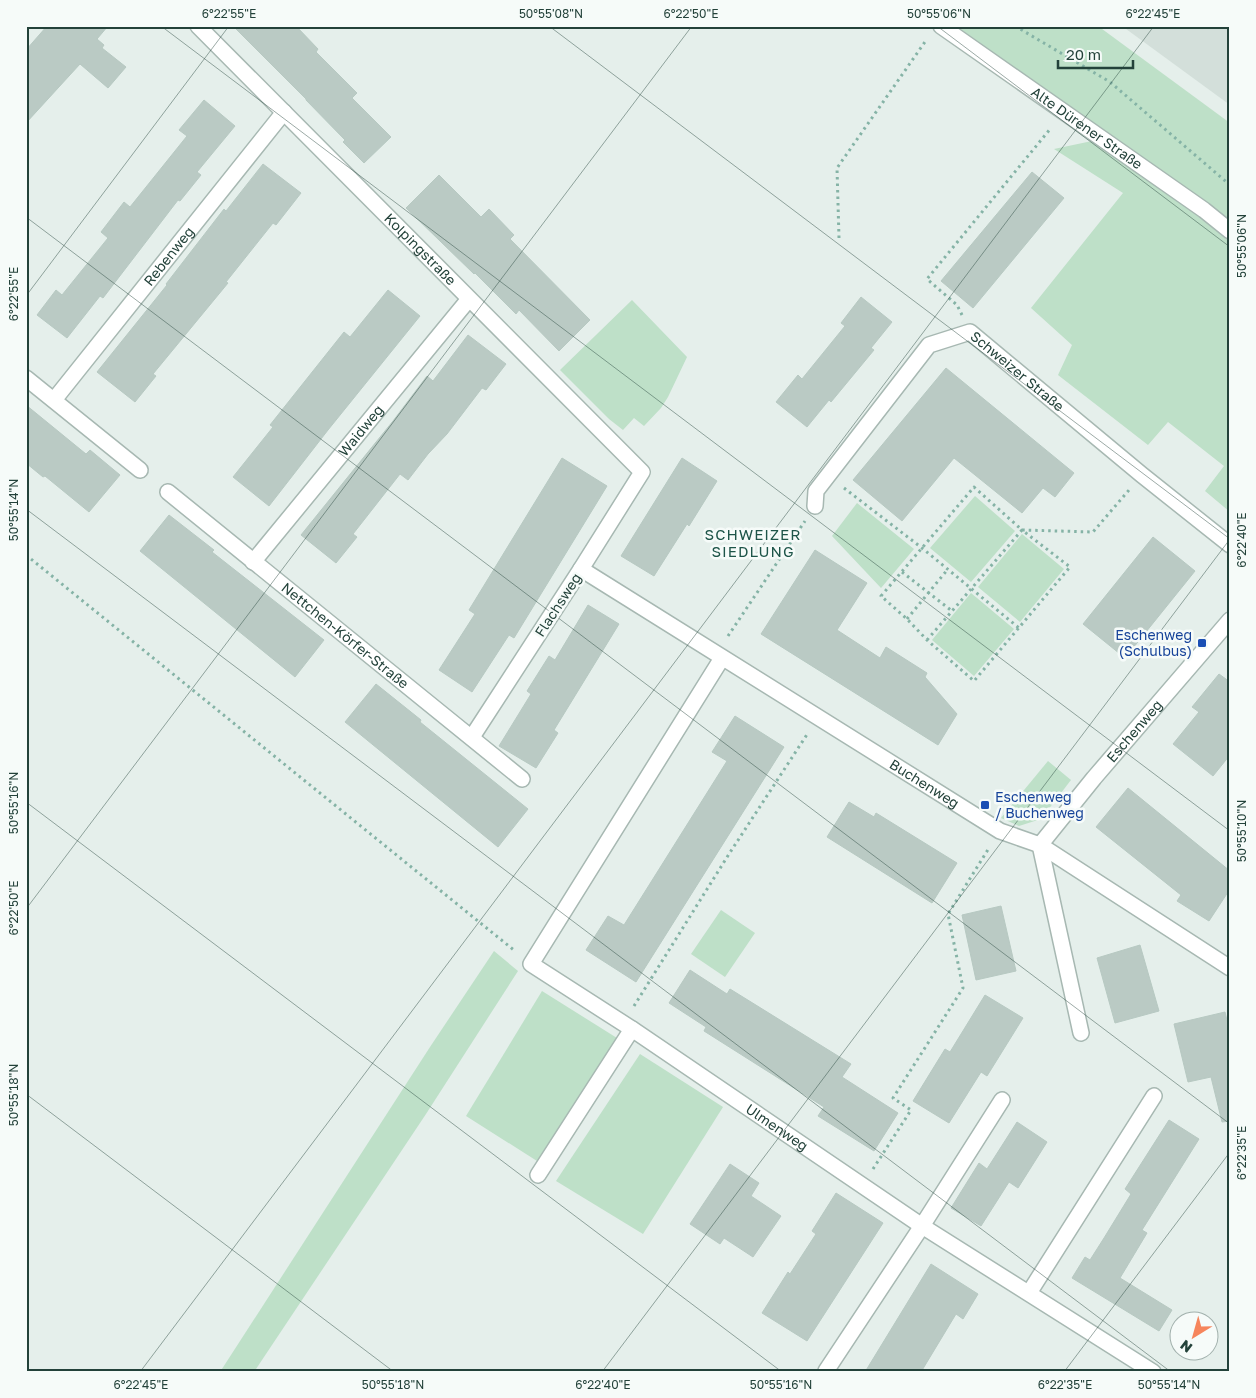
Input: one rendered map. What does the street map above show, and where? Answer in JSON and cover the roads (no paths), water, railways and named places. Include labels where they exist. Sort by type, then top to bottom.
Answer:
[{"type":"street","name":"Kolpingstraße","points":[[198,26],[642,472]]},
{"type":"street","name":"Alte Dürener Straße","points":[[936,30],[1064,112],[1204,210],[1230,231]]},
{"type":"street","name":"Rebenweg","points":[[54,400],[284,112]]},
{"type":"street","name":"Waidweg","points":[[254,562],[469,299]]},
{"type":"street","name":"Schweizer Straße","points":[[815,506],[816,491],[929,345],[970,332],[1142,475],[1230,545]]},
{"type":"street","points":[[26,378],[140,470]]},
{"type":"street","name":"Flachsweg","points":[[472,737],[581,570],[642,472]]},
{"type":"street","name":"Nettchen-Körfer-Straße","points":[[168,492],[522,779]]},
{"type":"street","name":"Buchenweg","points":[[581,570],[1000,831],[1040,845],[1230,968]]},
{"type":"street","name":"Eschenweg","points":[[1040,845],[1094,778],[1230,620]]},
{"type":"street","name":"Ulmenweg","points":[[719,656],[531,964],[628,1026],[922,1226],[1153,1372]]},
{"type":"street","points":[[1040,845],[1081,1033]]},
{"type":"street","points":[[538,1175],[628,1026]]},
{"type":"street","points":[[1029,1293],[1154,1096]]},
{"type":"street","points":[[826,1371],[922,1226],[1002,1100]]},
{"type":"place","name":"Eschenweg (Schulbus)","points":[[1202,643]]},
{"type":"place","name":"Eschenweg / Buchenweg","points":[[985,805]]},
{"type":"district","name":"SCHWEIZER SIEDLUNG","points":[[753,544]]}]
